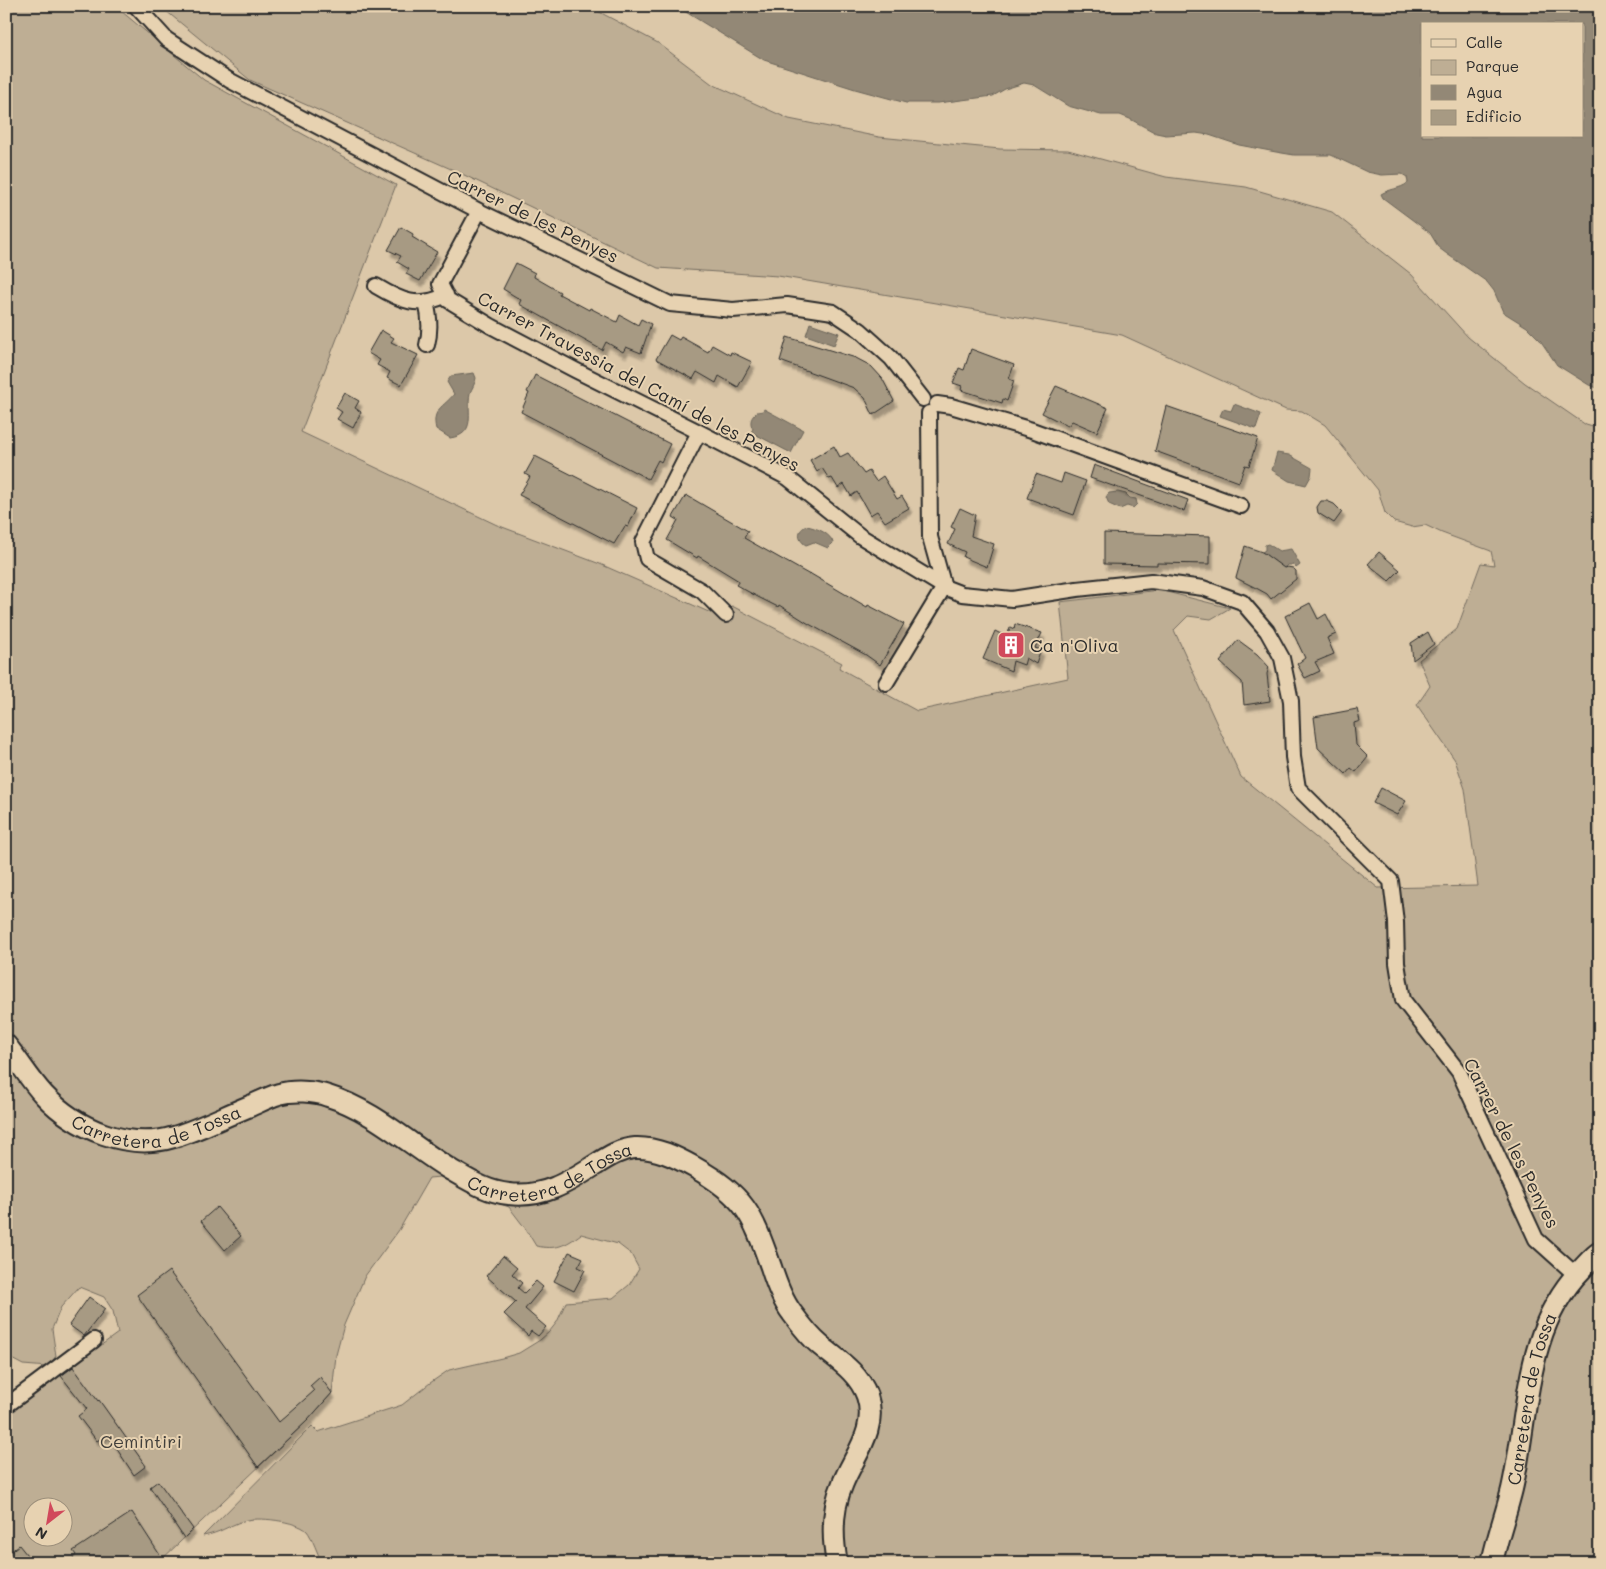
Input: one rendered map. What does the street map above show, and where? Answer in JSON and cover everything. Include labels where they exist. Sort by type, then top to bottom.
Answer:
[{"type":"main road","name":"Carretera de Tossa","points":[[6,1045],[43,1094],[67,1115],[89,1128],[122,1139],[146,1141],[176,1137],[280,1093],[305,1092],[328,1096],[362,1111],[477,1186],[505,1194],[528,1196],[547,1191],[562,1185],[614,1153],[634,1148],[653,1149],[683,1160],[719,1181],[740,1200],[750,1215],[758,1231],[778,1286],[790,1310],[818,1344],[842,1362],[855,1376],[866,1392],[870,1411],[870,1424],[841,1486],[833,1524],[837,1563]]},
{"type":"main road","name":"Carretera de Tossa","points":[[1492,1563],[1495,1546],[1512,1489],[1535,1357],[1541,1334],[1559,1296],[1576,1275],[1600,1252]]},
{"type":"street","name":"Carrer de les Penyes","points":[[136,6],[166,39],[230,80],[479,211],[670,304],[733,310],[787,305],[833,312],[860,330],[891,358],[930,405]]},
{"type":"street","points":[[376,286],[395,298],[415,303],[434,301],[446,295],[440,284],[479,211]]},
{"type":"street","name":"Carrer Travessia del Camí de les Penyes","points":[[446,295],[448,300],[491,326],[788,478],[860,536],[944,587]]},
{"type":"street","points":[[426,302],[430,318],[430,335],[427,345]]},
{"type":"street","points":[[886,683],[944,587],[930,537],[930,405],[951,406],[1032,430],[1241,506]]},
{"type":"street","points":[[700,432],[643,542],[647,559],[702,591],[726,615]]},
{"type":"street","name":"Carrer de les Penyes","points":[[944,587],[962,594],[1012,599],[1077,589],[1151,582],[1203,588],[1242,602],[1267,631],[1282,658],[1291,701],[1293,758],[1298,788],[1391,881],[1396,922],[1397,963],[1403,1000],[1459,1072],[1536,1239],[1576,1275]]},
{"type":"street","points":[[6,1406],[94,1340]]},
{"type":"green space","name":"Cemintiri","points":[[6,6],[115,6],[204,80],[396,185],[301,432],[497,525],[600,564],[711,613],[732,606],[842,663],[839,668],[917,711],[1068,678],[1060,602],[1159,590],[1230,608],[1211,619],[1188,616],[1174,630],[1241,777],[1378,888],[1478,886],[1465,789],[1455,760],[1417,705],[1430,686],[1419,660],[1457,629],[1481,563],[1494,565],[1491,551],[1425,525],[1412,527],[1394,522],[1385,513],[1378,490],[1325,425],[1302,411],[1286,410],[1122,335],[778,276],[658,268],[460,173],[250,80],[160,6],[588,6],[658,43],[712,84],[789,119],[879,137],[1000,149],[1068,150],[1166,177],[1246,187],[1332,212],[1411,274],[1468,337],[1525,383],[1586,425],[1600,429],[1600,1563],[322,1563],[307,1531],[302,1527],[286,1522],[266,1519],[249,1520],[203,1536],[312,1426],[318,1432],[402,1405],[449,1370],[519,1353],[549,1332],[557,1322],[566,1302],[613,1298],[629,1285],[639,1269],[631,1254],[618,1244],[581,1234],[560,1246],[549,1248],[536,1246],[509,1207],[483,1198],[440,1177],[429,1178],[399,1230],[365,1276],[344,1325],[336,1355],[332,1393],[308,1420],[158,1563],[6,1563],[6,1414],[118,1333],[113,1311],[104,1297],[79,1287],[61,1307],[52,1329],[56,1356],[48,1367],[23,1365],[6,1356]]},
{"type":"water","points":[[676,6],[1600,6],[1600,389],[1589,385],[1557,365],[1540,340],[1527,327],[1503,312],[1494,291],[1487,282],[1439,248],[1430,233],[1383,198],[1381,194],[1408,183],[1407,177],[1402,174],[1382,175],[1367,172],[1331,155],[1294,155],[1239,145],[1209,135],[1196,133],[1166,135],[1156,133],[1120,115],[1101,115],[1068,106],[1034,85],[1024,83],[1005,89],[993,96],[938,103],[906,103],[764,60]]},
{"type":"water","points":[[810,323],[839,333],[834,345],[806,335]]},
{"type":"water","points":[[474,373],[476,378],[470,393],[468,427],[459,436],[450,438],[436,429],[435,422],[439,409],[454,394],[447,382],[451,376]]},
{"type":"water","points":[[1234,404],[1261,414],[1256,429],[1220,416],[1223,409],[1231,411]]},
{"type":"water","points":[[764,409],[803,430],[791,453],[751,432],[753,429],[751,424],[752,418],[757,412]]},
{"type":"water","points":[[1277,453],[1289,455],[1312,468],[1311,476],[1306,485],[1289,481],[1272,470]]},
{"type":"water","points":[[1118,492],[1136,499],[1137,504],[1133,508],[1127,506],[1120,509],[1109,504],[1106,497],[1109,493]]},
{"type":"water","points":[[807,526],[818,529],[830,537],[833,543],[828,548],[814,542],[806,545],[799,535],[801,530]]},
{"type":"water","points":[[1268,544],[1279,551],[1291,549],[1300,565],[1296,568],[1294,565],[1287,565],[1284,568],[1262,552],[1265,550],[1265,545]]},
{"type":"building","points":[[401,227],[413,234],[412,237],[437,252],[420,281],[406,274],[409,269],[397,262],[401,256],[388,250]]},
{"type":"building","points":[[516,263],[535,273],[534,277],[560,292],[559,294],[589,310],[590,308],[617,322],[620,315],[638,325],[641,319],[651,324],[641,353],[626,347],[623,352],[606,342],[602,350],[519,304],[521,300],[503,289]]},
{"type":"building","points":[[381,330],[394,338],[391,342],[418,355],[401,385],[387,378],[390,372],[377,365],[380,360],[368,353]]},
{"type":"building","points":[[670,335],[679,340],[681,337],[708,352],[712,345],[730,355],[731,352],[752,362],[738,387],[719,376],[716,383],[697,372],[693,379],[656,359]]},
{"type":"building","points":[[787,337],[856,358],[871,366],[882,378],[894,401],[873,415],[865,398],[854,388],[780,361]]},
{"type":"building","points":[[971,349],[1014,365],[1009,379],[1014,381],[1007,401],[1003,399],[1002,403],[961,390],[962,386],[953,383],[959,368],[964,370]]},
{"type":"building","points":[[535,375],[670,444],[661,462],[658,460],[648,479],[521,412]]},
{"type":"building","points":[[1056,386],[1108,408],[1097,432],[1072,421],[1068,426],[1042,413]]},
{"type":"building","points":[[345,393],[359,401],[355,408],[361,412],[353,428],[337,419],[342,412],[336,408]]},
{"type":"building","points":[[1166,406],[1258,438],[1249,466],[1245,465],[1239,482],[1155,451]]},
{"type":"building","points":[[834,446],[840,457],[848,453],[864,474],[869,471],[876,481],[883,476],[897,499],[902,496],[909,508],[885,522],[877,511],[870,515],[857,492],[851,496],[844,484],[838,488],[832,478],[829,479],[822,468],[817,472],[810,460]]},
{"type":"building","points":[[535,456],[637,508],[628,527],[625,526],[614,544],[519,495],[530,477],[525,474]]},
{"type":"building","points":[[1094,465],[1188,500],[1184,511],[1090,478]]},
{"type":"building","points":[[1064,473],[1086,481],[1074,515],[1027,498],[1036,474],[1061,483]]},
{"type":"building","points":[[686,495],[748,531],[744,538],[867,607],[868,605],[904,624],[880,665],[779,605],[778,607],[736,585],[739,581],[667,540],[678,520],[673,517]]},
{"type":"building","points":[[1321,501],[1334,504],[1342,512],[1334,523],[1318,513],[1317,507]]},
{"type":"building","points":[[960,508],[975,515],[971,536],[994,544],[987,567],[963,557],[965,552],[948,544],[955,529],[951,527]]},
{"type":"building","points":[[1104,533],[1210,536],[1210,564],[1104,564]]},
{"type":"building","points":[[1245,546],[1262,552],[1284,568],[1293,568],[1296,571],[1296,579],[1271,599],[1267,594],[1236,578]]},
{"type":"building","points":[[1379,552],[1400,570],[1389,581],[1368,564]]},
{"type":"building","points":[[1310,603],[1318,619],[1326,614],[1336,634],[1327,638],[1334,654],[1315,662],[1320,671],[1305,678],[1297,664],[1305,658],[1285,616]]},
{"type":"building","name":"Ca n'Oliva","points":[[1015,624],[1042,633],[1035,648],[1041,650],[1036,664],[1026,658],[1024,665],[1013,661],[1011,671],[983,659],[995,631],[1007,637],[1010,627],[1014,629]]},
{"type":"building","points":[[1428,632],[1434,644],[1413,660],[1411,643]]},
{"type":"building","points":[[1238,640],[1257,654],[1269,667],[1267,674],[1270,701],[1244,705],[1242,682],[1220,662]]},
{"type":"building","points":[[1357,709],[1360,721],[1354,723],[1356,745],[1368,757],[1356,772],[1351,768],[1346,774],[1318,748],[1314,717]]},
{"type":"building","points":[[1381,788],[1406,801],[1397,815],[1373,803]]},
{"type":"building","points":[[217,1207],[241,1236],[225,1250],[201,1221]]},
{"type":"building","points":[[569,1252],[583,1258],[578,1267],[585,1270],[574,1291],[554,1281]]},
{"type":"building","points":[[503,1256],[517,1268],[512,1274],[522,1283],[518,1288],[524,1293],[536,1281],[543,1287],[525,1309],[546,1327],[538,1336],[531,1331],[528,1336],[504,1314],[516,1302],[486,1276]]},
{"type":"building","points":[[169,1271],[279,1422],[314,1391],[310,1386],[320,1377],[332,1393],[308,1420],[258,1467],[137,1295]]},
{"type":"building","points":[[89,1297],[105,1309],[84,1336],[69,1325]]},
{"type":"building","points":[[73,1367],[146,1466],[134,1475],[107,1434],[97,1441],[78,1416],[87,1409],[61,1376]]},
{"type":"building","points":[[158,1481],[193,1529],[184,1538],[150,1487]]},
{"type":"building","points":[[132,1512],[165,1563],[69,1563],[76,1555],[73,1551]]},
{"type":"building","points":[[19,1545],[27,1555],[16,1563],[6,1563],[6,1555]]},
{"type":"place","name":"Ca n'Oliva","points":[[1011,645]]}]
